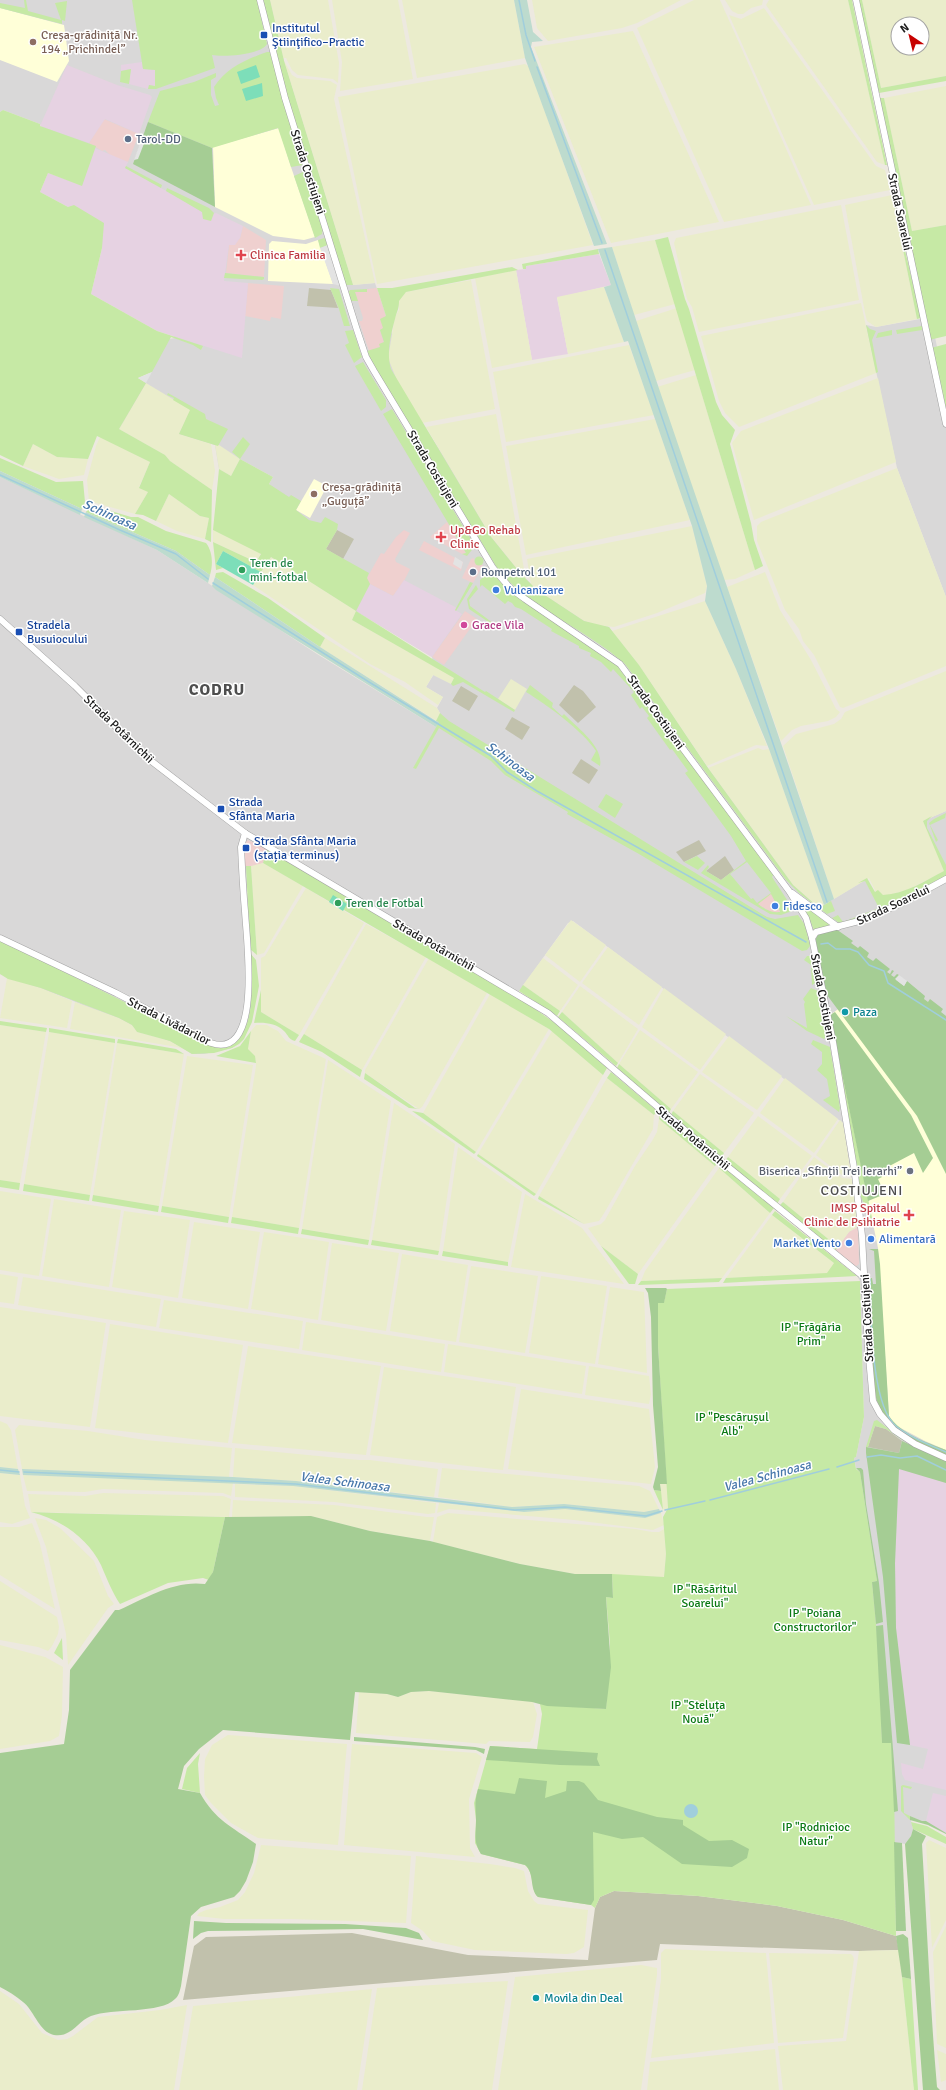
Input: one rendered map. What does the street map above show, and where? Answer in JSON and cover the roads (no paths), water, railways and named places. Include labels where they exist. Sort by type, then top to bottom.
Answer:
[{"type":"street","name":"Strada Costiujeni","points":[[260,0],[285,98],[356,327],[369,363],[398,413],[488,561],[501,578],[525,599],[620,664],[789,891],[814,935],[855,1174],[861,1219],[872,1389],[876,1408],[887,1424],[894,1430],[916,1444],[946,1458]]},
{"type":"street","name":"Strada Soarelui","points":[[856,0],[946,424]]},
{"type":"street","name":"Strada Potârnichii","points":[[0,619],[76,686],[146,757],[245,833],[548,1013],[764,1197],[865,1278]]},
{"type":"street","name":"Strada Livădarilor","points":[[0,938],[116,993],[211,1043],[220,1046],[229,1044],[238,1036],[242,1029],[248,996],[248,958],[241,847],[245,833]]},
{"type":"street","name":"Strada Soarelui","points":[[814,935],[830,928],[847,925],[900,904],[946,879]]},
{"type":"street","points":[[789,891],[809,904],[838,927]]},
{"type":"street","points":[[801,910],[802,906],[809,904]]},
{"type":"street","points":[[829,920],[831,923],[830,928]]},
{"type":"water","points":[[691,1804],[696,1806],[698,1811],[696,1816],[691,1818],[686,1816],[684,1811],[686,1806]]},
{"type":"waterway","points":[[519,0],[526,35],[535,61]]},
{"type":"waterway","points":[[537,67],[602,243]]},
{"type":"waterway","points":[[605,250],[827,902]]},
{"type":"waterway","name":"Schinoasa","points":[[0,475],[176,554],[208,579]]},
{"type":"waterway","name":"Schinoasa","points":[[213,583],[369,682],[491,756],[507,772],[537,791],[806,942]]},
{"type":"waterway","name":"Schinoasa","points":[[821,944],[828,943],[836,949],[850,949],[858,952],[869,965],[884,971],[888,983],[946,1020]]},
{"type":"waterway","points":[[870,1279],[872,1334],[877,1380],[888,1416],[897,1427],[908,1435],[946,1452]]},
{"type":"waterway","name":"Valea Schinoasa","points":[[867,1457],[881,1455],[900,1458],[917,1456],[946,1470]]},
{"type":"waterway","name":"Valea Schinoasa","points":[[837,1467],[859,1460]]},
{"type":"waterway","name":"Valea Schinoasa","points":[[710,1500],[829,1469]]},
{"type":"waterway","name":"Valea Schinoasa","points":[[0,1470],[19,1472]]},
{"type":"waterway","name":"Valea Schinoasa","points":[[24,1472],[296,1484],[515,1510],[565,1507],[646,1516],[662,1511]]},
{"type":"waterway","name":"Valea Schinoasa","points":[[665,1510],[705,1501]]},
{"type":"place","name":"Institutul Ştiinţifico–Practic","points":[[264,35]]},
{"type":"place","name":"Creșa-grădiniță Nr. 194 „Prichindel”","points":[[33,42]]},
{"type":"place","name":"Tarol-DD","points":[[128,139]]},
{"type":"place","name":"Clinica Familia","points":[[241,255]]},
{"type":"place","name":"Creșa-grădiniță „Guguță”","points":[[314,494]]},
{"type":"place","name":"Up&Go Rehab Clinic","points":[[441,537]]},
{"type":"place","name":"Teren de mini-fotbal","points":[[242,570]]},
{"type":"place","name":"Rompetrol 101","points":[[473,572]]},
{"type":"place","name":"Vulcanizare","points":[[496,590]]},
{"type":"place","name":"Grace Vila","points":[[464,625]]},
{"type":"place","name":"Stradela Busuiocului","points":[[19,632]]},
{"type":"place","name":"Strada Sfânta Maria","points":[[221,809]]},
{"type":"place","name":"Strada Sfânta Maria (stația terminus)","points":[[246,848]]},
{"type":"place","name":"Teren de Fotbal","points":[[338,903]]},
{"type":"place","name":"Fidesco","points":[[775,906]]},
{"type":"place","name":"Paza","points":[[845,1012]]},
{"type":"place","name":"Biserica „Sfinții Trei Ierarhi”","points":[[910,1171]]},
{"type":"place","name":"IMSP Spitalul Clinic de Psihiatrie","points":[[909,1215]]},
{"type":"place","name":"Alimentară","points":[[871,1239]]},
{"type":"place","name":"Market Vento","points":[[849,1243]]},
{"type":"place","name":"Movila din Deal","points":[[536,1998]]},
{"type":"district","name":"CODRU","points":[[217,689]]},
{"type":"district","name":"COSTIUJENI","points":[[862,1190]]},
{"type":"park label","name":"IP \"Frăgăria Prim\"","points":[[811,1334]]},
{"type":"park label","name":"IP \"Pescărușul Alb\"","points":[[732,1424]]},
{"type":"park label","name":"IP \"Răsăritul Soarelui\"","points":[[705,1596]]},
{"type":"park label","name":"IP \"Poiana Constructorilor\"","points":[[815,1620]]},
{"type":"park label","name":"IP \"Steluța Nouă\"","points":[[698,1712]]},
{"type":"park label","name":"IP \"Rodnicioc Natur\"","points":[[816,1834]]}]
